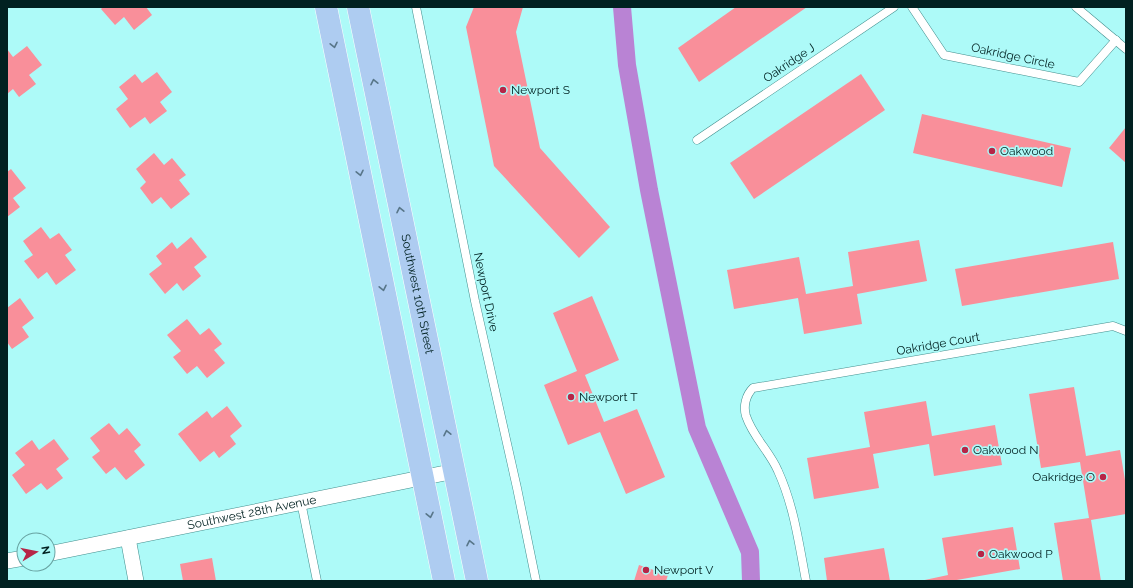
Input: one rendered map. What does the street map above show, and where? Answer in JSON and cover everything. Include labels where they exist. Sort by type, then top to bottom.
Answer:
[{"type":"main road","points":[[326,7],[444,581]]},
{"type":"main road","name":"Southwest 10th Street","points":[[358,7],[477,581]]},
{"type":"street","name":"Southwest 28th Avenue","points":[[56,552],[455,471]]},
{"type":"street","points":[[128,538],[136,581]]},
{"type":"lane","name":"Newport Drive","points":[[416,7],[475,301],[518,488],[536,581]]},
{"type":"lane","name":"Oakridge J","points":[[697,140],[894,7]]},
{"type":"lane","name":"Oakridge Circle","points":[[912,7],[944,54],[1079,82],[1116,40]]},
{"type":"lane","points":[[1076,7],[1126,49]]},
{"type":"lane","name":"Oakridge Court","points":[[806,581],[786,489],[777,469],[753,432],[746,415],[745,405],[748,394],[753,388],[1114,326],[1126,331]]},
{"type":"lane","points":[[300,502],[317,581]]},
{"type":"building","points":[[103,7],[146,7],[152,15],[134,30],[124,17],[115,25],[101,9]]},
{"type":"building","name":"Newport S","points":[[474,7],[523,7],[516,32],[540,148],[610,227],[579,258],[494,166],[466,27]]},
{"type":"building","points":[[736,7],[807,7],[699,82],[678,48]]},
{"type":"building","points":[[27,46],[42,65],[29,75],[36,84],[19,97],[13,89],[7,94],[7,49],[13,57]]},
{"type":"building","points":[[157,72],[172,92],[160,102],[167,111],[150,124],[145,117],[130,128],[116,109],[128,99],[119,87],[135,74],[142,83]]},
{"type":"building","points":[[861,74],[885,110],[754,199],[730,163]]},
{"type":"building","name":"Oakwood","points":[[922,114],[1071,148],[1062,187],[913,153]]},
{"type":"building","points":[[1126,127],[1126,163],[1109,148]]},
{"type":"building","points":[[154,153],[164,165],[172,158],[186,175],[179,180],[190,194],[171,209],[161,197],[152,204],[140,188],[146,182],[136,169]]},
{"type":"building","points":[[11,169],[26,188],[13,198],[20,207],[7,217],[7,172]]},
{"type":"building","points":[[41,227],[50,239],[59,233],[72,250],[65,255],[76,270],[56,285],[47,272],[38,279],[24,261],[33,255],[23,241]]},
{"type":"building","points":[[191,237],[207,257],[194,267],[201,276],[183,291],[177,283],[165,294],[149,274],[162,264],[156,256],[172,242],[177,249]]},
{"type":"building","points":[[919,240],[927,281],[857,294],[862,324],[804,334],[798,298],[734,309],[727,270],[799,257],[806,294],[853,286],[848,252]]},
{"type":"building","points":[[1113,242],[1119,279],[962,306],[955,269]]},
{"type":"building","name":"Newport T","points":[[592,296],[619,360],[585,375],[604,422],[637,409],[665,477],[626,494],[600,432],[568,445],[544,385],[577,371],[553,313]]},
{"type":"building","points":[[20,298],[34,318],[22,327],[29,337],[12,349],[7,342],[7,308]]},
{"type":"building","points":[[187,319],[200,335],[209,328],[222,344],[214,350],[225,363],[207,378],[197,366],[187,374],[173,357],[181,351],[167,335]]},
{"type":"building","name":"Oakridge O","points":[[1074,387],[1086,456],[1120,450],[1126,486],[1126,514],[1091,520],[1101,581],[1063,581],[1054,523],[1089,518],[1080,462],[1041,468],[1029,394]]},
{"type":"building","name":"Oakwood N","points":[[926,401],[932,436],[995,425],[1002,465],[934,476],[929,444],[873,454],[879,488],[814,499],[807,458],[870,447],[864,412]]},
{"type":"building","points":[[227,406],[242,426],[230,436],[236,444],[219,458],[214,451],[200,462],[178,434],[207,411],[212,418]]},
{"type":"building","points":[[109,423],[119,435],[127,428],[141,445],[134,451],[145,465],[126,480],[115,467],[106,474],[92,457],[100,451],[90,438]]},
{"type":"building","points":[[54,439],[69,459],[56,469],[63,478],[47,490],[41,483],[26,494],[12,475],[25,465],[15,453],[32,440],[39,450]]},
{"type":"building","name":"Oakwood P","points":[[1013,527],[1020,569],[951,581],[920,581],[948,575],[942,538]]},
{"type":"building","points":[[884,548],[890,581],[827,581],[824,558]]},
{"type":"building","points":[[212,558],[216,581],[183,581],[180,564]]},
{"type":"building","name":"Newport V","points":[[639,565],[668,575],[666,581],[634,581]]},
{"type":"waterway","points":[[622,7],[627,65],[649,190],[697,428],[750,552],[751,581]]},
{"type":"place","name":"Newport S","points":[[503,90]]},
{"type":"place","name":"Oakwood","points":[[992,151]]},
{"type":"place","name":"Newport T","points":[[571,397]]},
{"type":"place","name":"Oakwood N","points":[[965,450]]},
{"type":"place","name":"Oakridge O","points":[[1103,477]]},
{"type":"place","name":"Oakwood P","points":[[981,554]]},
{"type":"place","name":"Newport V","points":[[646,570]]}]
